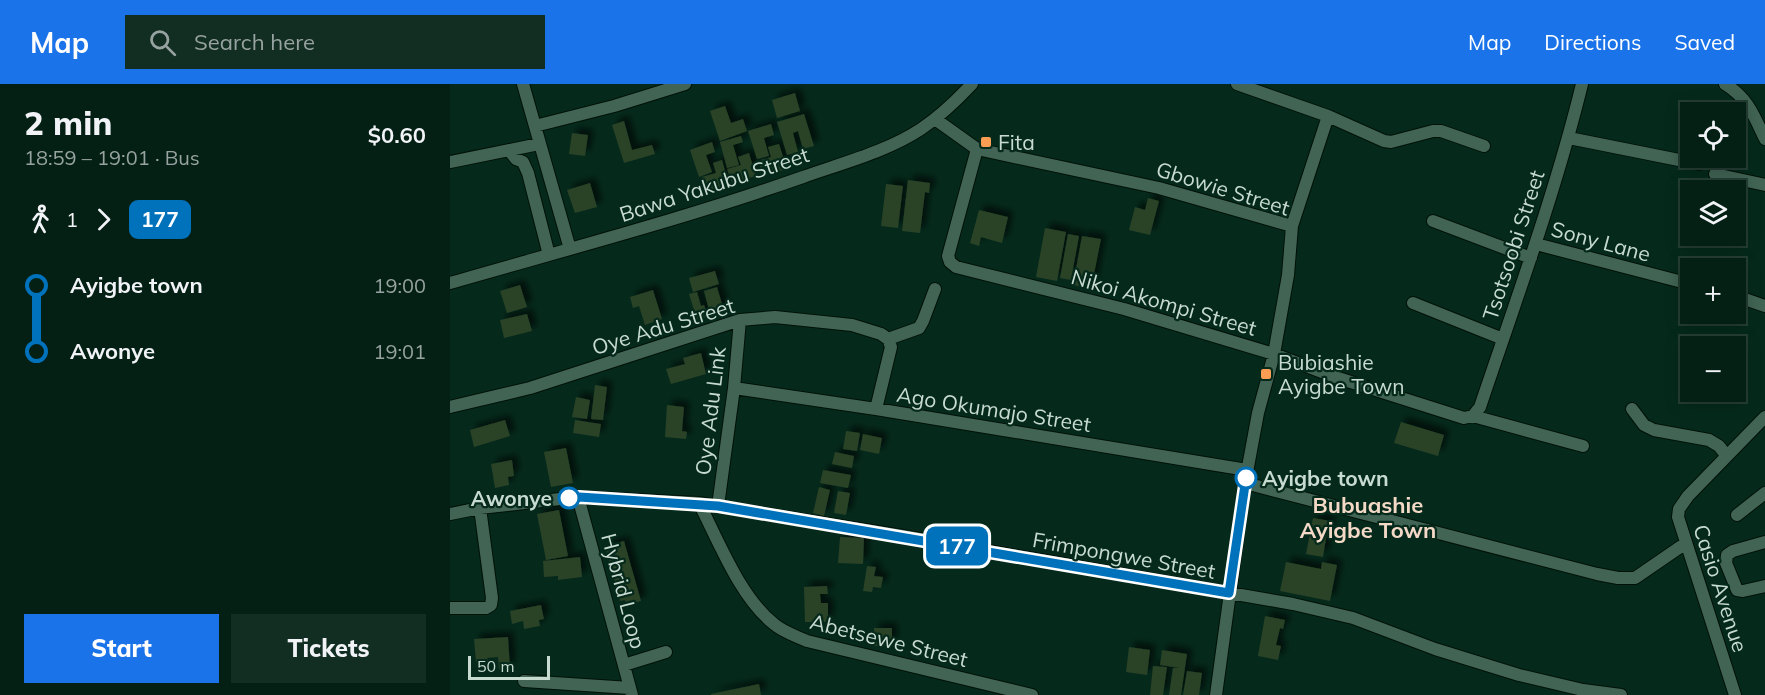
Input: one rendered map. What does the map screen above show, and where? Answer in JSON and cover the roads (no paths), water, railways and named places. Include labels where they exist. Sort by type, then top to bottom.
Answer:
[{"type":"street","points":[[523,84],[570,249]]},
{"type":"street","points":[[535,126],[614,106],[685,84]]},
{"type":"street","name":"Bawa Yakubu Street","points":[[450,283],[731,202],[892,144],[922,129],[972,84]]},
{"type":"street","points":[[1237,84],[1259,88],[1384,141],[1391,142],[1433,131],[1484,146]]},
{"type":"street","name":"Tsotsoobi Street","points":[[1473,416],[1480,407],[1536,244],[1569,138],[1582,84]]},
{"type":"street","points":[[1725,84],[1736,91],[1750,107],[1765,139]]},
{"type":"street","points":[[1292,225],[1328,116]]},
{"type":"street","name":"Gbowie Street","points":[[935,119],[977,149],[1159,188],[1292,225],[1288,275],[1274,354],[1258,413],[1246,477],[1216,695]]},
{"type":"street","points":[[1569,138],[1680,160]]},
{"type":"street","points":[[450,162],[539,144]]},
{"type":"street","name":"Nikoi Akompi Street","points":[[977,149],[948,256],[950,262],[956,267],[1124,309],[1274,354],[1335,377],[1464,418],[1473,416],[1583,446]]},
{"type":"street","points":[[509,150],[516,159],[523,162],[528,173],[549,255]]},
{"type":"street","points":[[1715,174],[1739,180]]},
{"type":"street","points":[[1746,181],[1765,185]]},
{"type":"street","points":[[1432,221],[1531,258]]},
{"type":"street","name":"Sony Lane","points":[[1536,244],[1680,281]]},
{"type":"street","points":[[876,409],[891,346],[888,339],[919,327],[935,289]]},
{"type":"street","points":[[1746,299],[1765,306]]},
{"type":"street","points":[[1413,303],[1503,339]]},
{"type":"street","name":"Oye Adu Street","points":[[450,407],[530,387],[740,320],[775,317],[852,325],[881,334],[888,339]]},
{"type":"street","name":"Oye Adu Link","points":[[718,506],[734,388],[740,320]]},
{"type":"street","name":"Ago Okumajo Street","points":[[734,388],[876,409],[1246,477],[1585,571],[1618,578],[1635,578],[1686,543]]},
{"type":"street","points":[[1632,409],[1644,425],[1654,430],[1709,440],[1719,446],[1726,455]]},
{"type":"street","name":"Casio Avenue","points":[[1735,695],[1678,517],[1679,509],[1688,496],[1765,417]]},
{"type":"street","points":[[1737,515],[1765,493]]},
{"type":"street","points":[[450,514],[480,508],[579,497],[699,503]]},
{"type":"street","name":"Hybrid Loop","points":[[579,497],[631,691]]},
{"type":"street","name":"Frimpongwe Street","points":[[699,503],[1293,604],[1353,618],[1435,649],[1519,675],[1583,690],[1621,695]]},
{"type":"street","name":"Abetsewe Street","points":[[699,503],[744,590],[775,626],[807,641],[1032,695]]},
{"type":"street","points":[[450,608],[486,608],[491,605],[480,508]]},
{"type":"street","points":[[1765,542],[1733,551],[1727,555],[1726,562],[1737,590],[1743,591],[1765,586]]},
{"type":"street","points":[[624,665],[666,652]]},
{"type":"street","points":[[524,681],[631,691]]},
{"type":"place","name":"Fita","points":[[986,142]]},
{"type":"place","name":"Bubiashie Ayigbe Town","points":[[1266,374]]},
{"type":"place","name":"Ayigbe town","points":[[1246,478]]},
{"type":"place","name":"Awonye","points":[[569,498]]},
{"type":"district","name":"Bubuashie Ayigbe Town","points":[[1368,518]]}]
